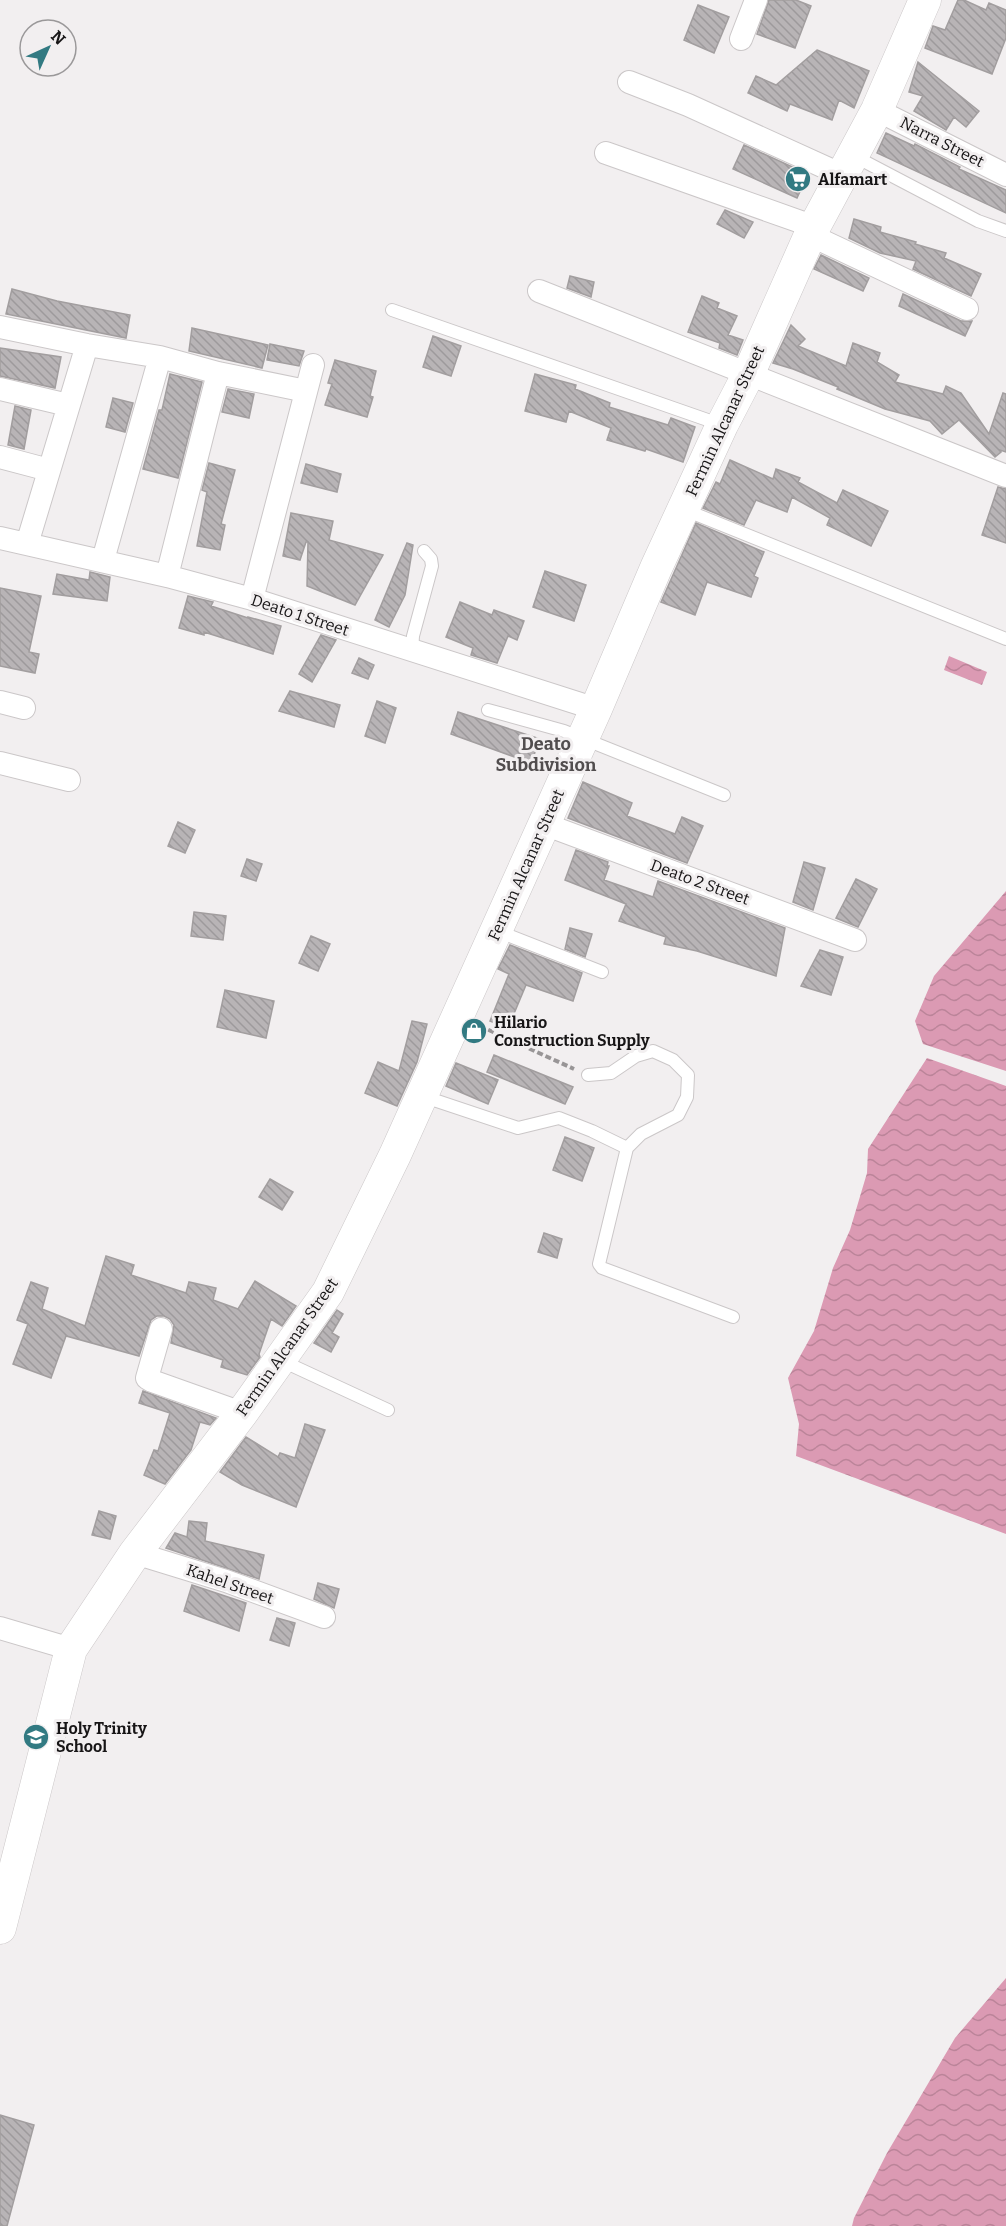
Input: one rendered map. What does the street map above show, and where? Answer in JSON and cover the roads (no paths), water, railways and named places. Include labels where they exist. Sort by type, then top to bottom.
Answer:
[{"type":"main road","name":"Fermin Alcanar Street","points":[[0,1928],[72,1649],[135,1553],[242,1413],[328,1292],[395,1155],[722,425],[748,375],[812,231],[877,110],[925,0]]},
{"type":"street","points":[[741,39],[756,0]]},
{"type":"street","points":[[629,82],[847,165]]},
{"type":"street","name":"Narra Street","points":[[877,110],[1006,175]]},
{"type":"street","points":[[606,153],[812,231],[967,309]]},
{"type":"street","points":[[539,291],[1006,476]]},
{"type":"street","points":[[0,327],[160,357],[218,373],[306,391]]},
{"type":"street","points":[[27,544],[87,345]]},
{"type":"street","points":[[103,560],[160,357]]},
{"type":"street","points":[[252,599],[314,365]]},
{"type":"street","points":[[167,576],[218,373]]},
{"type":"street","points":[[0,389],[68,405]]},
{"type":"street","points":[[0,457],[49,470]]},
{"type":"street","name":"Deato 1 Street","points":[[0,538],[103,560],[252,599],[596,710]]},
{"type":"street","points":[[0,702],[24,708]]},
{"type":"street","points":[[0,763],[69,780]]},
{"type":"street","name":"Deato 2 Street","points":[[544,824],[855,940]]},
{"type":"street","points":[[161,1329],[146,1373],[147,1378],[242,1413]]},
{"type":"street","name":"Kahel Street","points":[[135,1553],[226,1581],[324,1617]]},
{"type":"street","points":[[0,1629],[72,1649]]},
{"type":"lane","points":[[847,165],[1006,231]]},
{"type":"lane","points":[[392,310],[722,425]]},
{"type":"lane","points":[[684,510],[1006,639]]},
{"type":"lane","points":[[412,651],[413,636],[432,566],[431,559],[424,551]]},
{"type":"lane","points":[[488,710],[564,731],[724,795]]},
{"type":"lane","points":[[496,930],[602,972]]},
{"type":"lane","points":[[588,1075],[611,1073],[636,1056],[652,1051],[673,1060],[688,1076],[687,1097],[678,1115],[641,1134],[627,1148],[599,1264],[602,1268],[733,1317]]},
{"type":"lane","points":[[421,1096],[518,1128],[559,1119],[592,1131],[627,1148]]},
{"type":"lane","points":[[279,1360],[388,1410]]},
{"type":"water","points":[[949,656],[987,672],[982,685],[944,670]]},
{"type":"water","points":[[1006,891],[1006,1071],[923,1044],[915,1021],[934,976]]},
{"type":"water","points":[[927,1058],[1006,1086],[1006,1534],[796,1456],[799,1424],[788,1378],[814,1331],[833,1268],[850,1230],[867,1173],[868,1149]]},
{"type":"water","points":[[1006,1978],[1006,2226],[852,2226],[887,2153],[955,2038]]},
{"type":"place","name":"Alfamart","points":[[798,179]]},
{"type":"place","name":"Hilario Construction Supply","points":[[474,1031]]},
{"type":"place","name":"Holy Trinity School","points":[[36,1737]]},
{"type":"district","name":"Deato Subdivision","points":[[546,754]]}]
